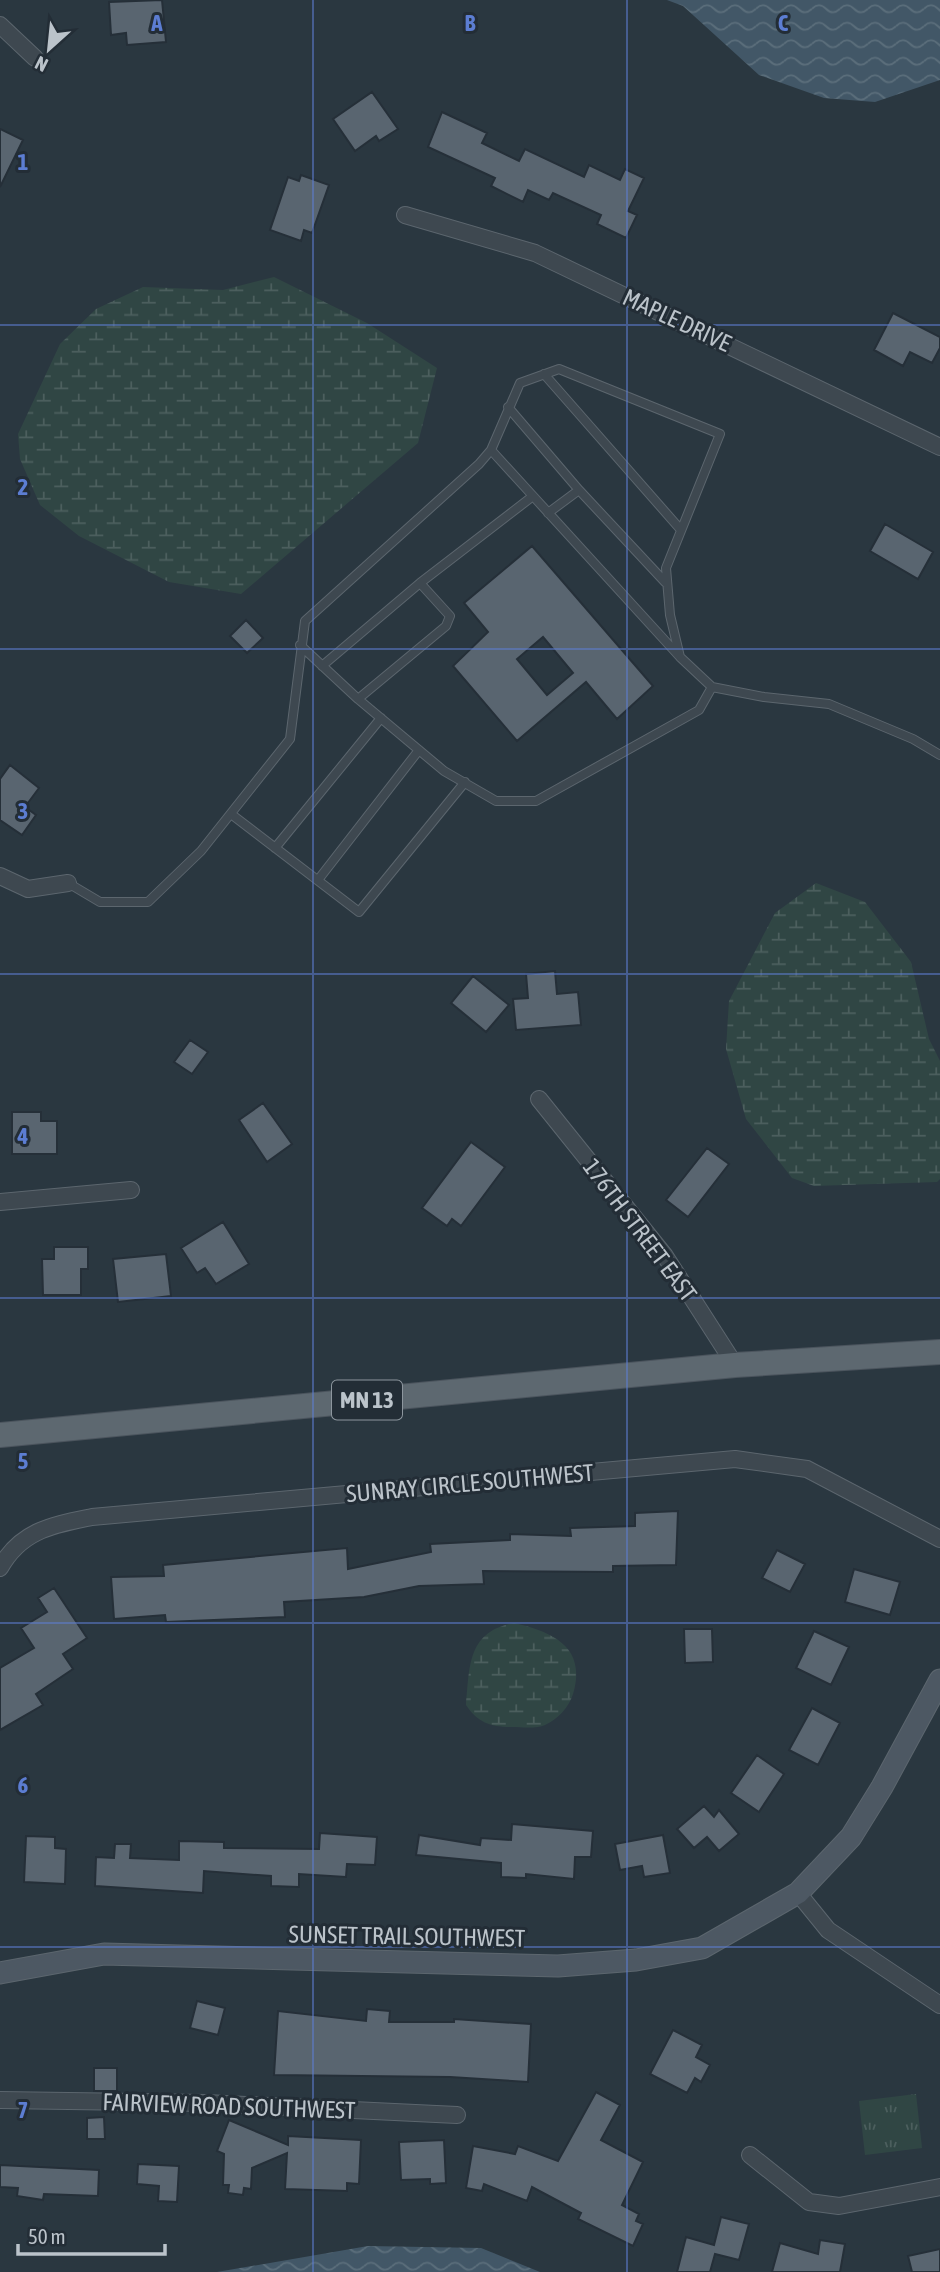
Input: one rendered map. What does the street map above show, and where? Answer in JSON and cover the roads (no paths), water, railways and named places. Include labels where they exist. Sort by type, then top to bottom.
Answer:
[{"type":"main road","name":"MN 13","points":[[0,1435],[735,1365],[940,1352]]},
{"type":"street","points":[[0,25],[35,58]]},
{"type":"street","name":"MAPLE DRIVE","points":[[405,215],[535,253],[940,447]]},
{"type":"street","points":[[0,876],[28,889],[68,883]]},
{"type":"street","name":"176TH STREET EAST","points":[[539,1099],[665,1256],[735,1365]]},
{"type":"street","points":[[0,1202],[131,1190]]},
{"type":"street","name":"SUNRAY CIRCLE SOUTHWEST","points":[[0,1568],[6,1558],[41,1528],[92,1517],[735,1459],[807,1469],[940,1539]]},
{"type":"street","name":"SUNSET TRAIL SOUTHWEST","points":[[0,1973],[104,1954],[558,1966],[636,1960],[702,1948],[798,1893],[851,1837],[882,1787],[940,1680]]},
{"type":"street","points":[[798,1893],[828,1930],[940,2005]]},
{"type":"street","name":"FAIRVIEW ROAD SOUTHWEST","points":[[0,2100],[206,2104],[457,2115]]},
{"type":"street","points":[[750,2155],[809,2202],[839,2206],[940,2187]]},
{"type":"lane","points":[[68,883],[100,902],[148,902],[201,851],[290,739],[305,621],[491,450],[520,383],[544,374],[559,369],[720,434],[666,568],[665,582],[680,657]]},
{"type":"lane","points":[[544,374],[681,530]]},
{"type":"lane","points":[[509,407],[579,490],[665,582]]},
{"type":"lane","points":[[491,450],[680,657],[712,687],[764,697],[829,704],[940,755]]},
{"type":"lane","points":[[548,513],[579,490]]},
{"type":"lane","points":[[322,666],[420,583],[533,496]]},
{"type":"lane","points":[[358,699],[446,626],[450,616],[420,583]]},
{"type":"lane","points":[[300,645],[358,699],[419,750],[496,801],[536,801],[699,710],[712,687]]},
{"type":"lane","points":[[275,848],[381,718]]},
{"type":"lane","points":[[318,880],[419,750]]},
{"type":"lane","points":[[231,814],[359,912],[465,782]]},
{"type":"water","points":[[667,0],[940,0],[940,80],[875,102],[824,98],[759,75],[683,6]]},
{"type":"water","points":[[368,2246],[481,2248],[540,2272],[217,2272]]}]
